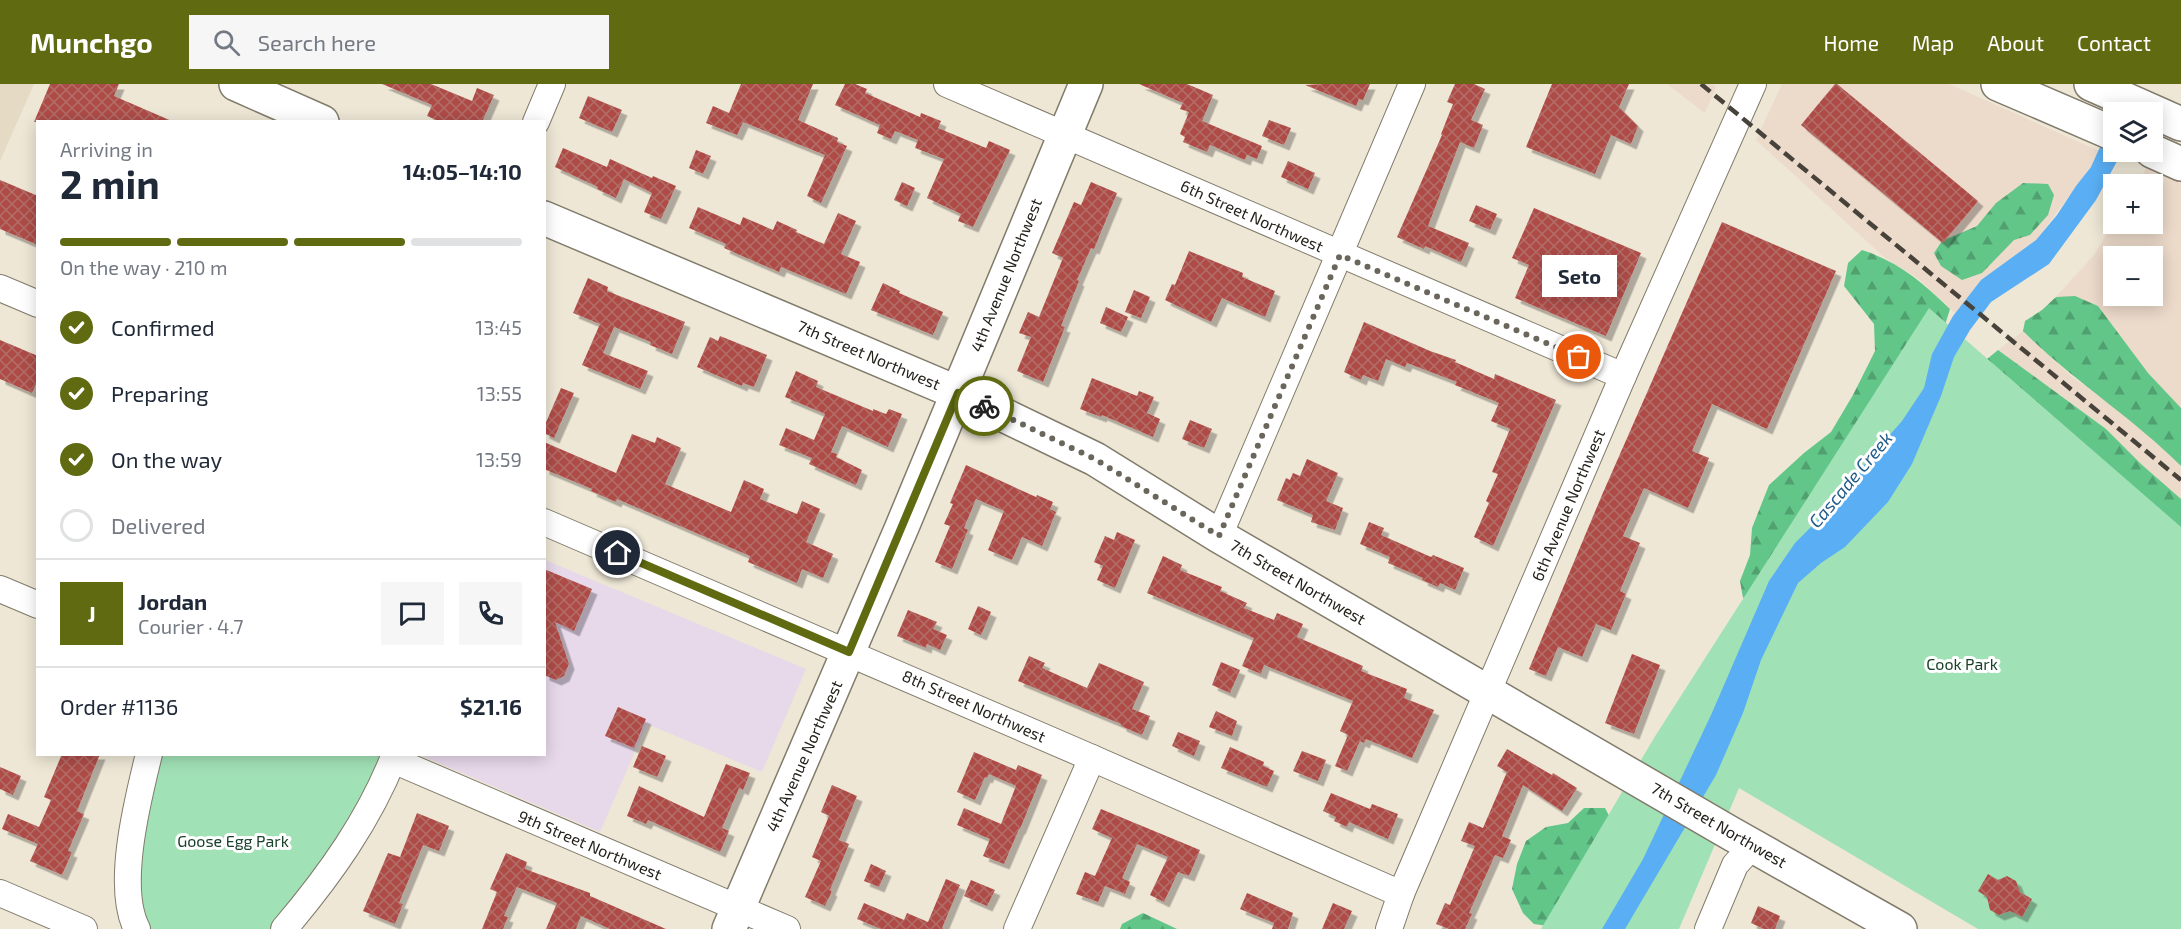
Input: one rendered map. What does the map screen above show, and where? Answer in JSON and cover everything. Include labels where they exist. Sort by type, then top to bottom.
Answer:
[{"type":"main road","points":[[236,84],[317,120]]},
{"type":"main road","name":"4th Avenue Northwest","points":[[733,919],[849,652],[1086,84]]},
{"type":"main road","points":[[1998,84],[2103,129]]},
{"type":"main road","points":[[2091,84],[2181,124]]},
{"type":"main road","name":"7th Street Northwest","points":[[546,219],[958,393],[1095,459],[1219,536],[1900,929]]},
{"type":"street","points":[[537,120],[552,84]]},
{"type":"street","name":"6th Street Northwest","points":[[947,84],[1623,376]]},
{"type":"street","points":[[1219,536],[1412,84]]},
{"type":"street","name":"6th Avenue Northwest","points":[[1389,929],[1401,894],[1623,376],[1753,84]]},
{"type":"street","points":[[0,288],[36,303]]},
{"type":"street","name":"8th Street Northwest","points":[[546,523],[849,652],[1401,894]]},
{"type":"street","points":[[0,589],[36,604]]},
{"type":"street","points":[[137,929],[132,919],[127,876],[137,800],[148,756]]},
{"type":"street","points":[[285,929],[335,865],[368,811],[394,757]]},
{"type":"street","name":"9th Street Northwest","points":[[394,757],[733,919],[787,929]]},
{"type":"street","points":[[1017,929],[1092,758]]},
{"type":"street","points":[[1708,929],[1736,866],[1742,839]]},
{"type":"street","points":[[0,892],[84,929]]},
{"type":"shaded area","points":[[0,84],[34,84],[0,161]]},
{"type":"shaded area","points":[[1667,84],[1713,84],[1716,87],[1705,113]]},
{"type":"shaded area","points":[[1782,84],[1949,84],[2099,151],[2091,167],[2036,240],[1981,280],[1955,313],[1920,280],[1884,257],[1756,140]]},
{"type":"shaded area","points":[[2148,165],[2181,179],[2181,408],[2148,373],[2098,306],[2056,297],[2094,255],[2106,234],[2163,234],[2163,174],[2143,174]]},
{"type":"shaded area","points":[[2023,331],[2071,376],[2121,412],[2181,466],[2181,499],[2106,429],[1998,350]]},
{"type":"shaded area","points":[[546,560],[806,669],[762,772],[647,724],[600,832],[422,756],[546,756]]},
{"type":"green space","points":[[2023,183],[2048,184],[2054,195],[2048,215],[2030,235],[2014,240],[1982,273],[1962,280],[1941,266],[1934,253],[1942,241],[1977,226],[1996,203]]},
{"type":"green space","points":[[1862,250],[1899,267],[1930,290],[1950,309],[1931,370],[1760,587],[1743,598],[1740,581],[1750,555],[1752,528],[1769,485],[1831,432],[1875,351],[1874,324],[1844,286],[1848,263]]},
{"type":"green space","points":[[2075,296],[2098,306],[2148,373],[2181,408],[2181,466],[2143,431],[2061,366],[2023,331],[2025,321],[2056,297]]},
{"type":"green space","name":"Cook Park","points":[[1929,308],[2181,527],[2181,929],[1978,929],[1739,788],[1679,929],[1541,929],[1654,738]]},
{"type":"green space","points":[[1998,350],[2106,429],[2181,499],[2181,601],[1981,364]]},
{"type":"green space","name":"Goose Egg Park","points":[[149,756],[394,756],[284,929],[136,929]]},
{"type":"green space","points":[[1584,808],[1605,808],[1614,825],[1555,927],[1534,924],[1523,913],[1512,889],[1517,864],[1526,841],[1546,827],[1568,823]]},
{"type":"green space","points":[[1143,913],[1177,929],[1120,929],[1122,924]]},
{"type":"water","points":[[2103,140],[2103,162],[2117,162],[2110,174],[2103,174],[2103,187],[2096,200],[2049,264],[1991,302],[1970,330],[1954,357],[1941,396],[1912,464],[1888,502],[1845,547],[1821,563],[1798,583],[1761,660],[1743,713],[1716,775],[1625,929],[1602,929],[1643,859],[1711,715],[1769,581],[1795,543],[1833,505],[1902,421],[1924,388],[1932,354],[1953,316],[1981,280],[2036,240],[2091,167]]},
{"type":"building","points":[[50,84],[119,84],[114,96],[169,120],[36,120],[34,122]]},
{"type":"building","points":[[382,84],[431,84],[472,101],[477,88],[494,95],[483,120],[436,120],[427,116],[432,105]]},
{"type":"building","points":[[741,84],[813,84],[798,120],[838,138],[837,142],[847,146],[821,203],[807,196],[825,155],[743,122],[737,135],[706,123],[713,106],[729,113]]},
{"type":"building","points":[[845,84],[855,84],[867,89],[865,93],[920,117],[921,113],[941,121],[938,128],[986,148],[989,141],[1010,150],[973,227],[958,221],[961,214],[927,198],[944,159],[915,148],[918,140],[895,131],[891,139],[877,133],[880,125],[835,105]]},
{"type":"building","points":[[1139,84],[1187,84],[1213,95],[1202,121],[1262,146],[1257,159],[1247,155],[1245,160],[1210,145],[1207,152],[1183,142],[1185,137],[1180,134],[1189,112],[1180,109],[1183,103]]},
{"type":"building","points":[[1370,84],[1363,100],[1359,99],[1356,106],[1305,85]]},
{"type":"building","points":[[1455,84],[1474,84],[1485,89],[1471,120],[1483,125],[1474,148],[1460,142],[1428,226],[1469,243],[1461,262],[1425,246],[1424,249],[1397,237],[1442,135],[1453,104],[1447,102]]},
{"type":"building","points":[[1552,84],[1629,84],[1619,107],[1638,126],[1631,144],[1611,135],[1595,174],[1526,147]]},
{"type":"building","points":[[1835,84],[1978,201],[1943,243],[1801,125]]},
{"type":"building","points":[[588,96],[622,110],[612,132],[579,118]]},
{"type":"building","points":[[1269,120],[1291,128],[1284,145],[1262,136]]},
{"type":"building","points":[[563,148],[607,167],[610,159],[676,186],[661,219],[644,212],[652,193],[624,179],[616,198],[555,167]]},
{"type":"building","points":[[696,150],[711,156],[703,174],[689,168]]},
{"type":"building","points":[[1288,161],[1315,173],[1308,189],[1281,177]]},
{"type":"building","points":[[0,180],[36,195],[36,244],[0,229]]},
{"type":"building","points":[[902,182],[915,188],[907,206],[894,200]]},
{"type":"building","points":[[1091,182],[1117,193],[1094,249],[1091,248],[1077,280],[1079,281],[1061,326],[1065,327],[1043,382],[1017,371],[1031,337],[1019,333],[1028,312],[1039,317],[1063,258],[1052,253],[1074,202],[1081,205]]},
{"type":"building","points":[[1476,205],[1497,214],[1490,230],[1469,221]]},
{"type":"building","points":[[698,207],[740,225],[743,217],[773,230],[777,221],[824,244],[838,213],[856,221],[841,254],[860,262],[846,294],[781,267],[779,272],[724,248],[726,244],[689,228]]},
{"type":"building","points":[[1534,208],[1641,253],[1606,336],[1515,298],[1529,265],[1512,258]]},
{"type":"building","points":[[1722,222],[1836,271],[1767,429],[1712,404],[1692,451],[1709,458],[1688,508],[1644,488],[1623,536],[1640,543],[1620,591],[1626,594],[1611,630],[1596,624],[1582,657],[1558,647],[1546,676],[1529,669],[1602,495]]},
{"type":"building","points":[[1189,251],[1243,273],[1242,277],[1275,291],[1265,317],[1222,298],[1211,322],[1165,300],[1172,284],[1175,285]]},
{"type":"building","points":[[588,278],[608,287],[607,291],[685,322],[672,354],[650,345],[651,342],[614,327],[603,353],[648,371],[640,389],[582,365],[600,324],[573,313]]},
{"type":"building","points":[[883,283],[900,291],[899,293],[943,312],[933,335],[871,310]]},
{"type":"building","points":[[1134,290],[1150,297],[1141,318],[1125,312]]},
{"type":"building","points":[[1106,307],[1128,317],[1121,332],[1100,323]]},
{"type":"building","points":[[1364,322],[1456,360],[1455,362],[1494,379],[1495,374],[1556,400],[1493,546],[1474,537],[1489,503],[1486,501],[1498,474],[1492,472],[1510,429],[1491,421],[1499,403],[1455,385],[1457,382],[1407,363],[1405,367],[1386,359],[1378,381],[1363,375],[1361,380],[1344,372]]},
{"type":"building","points":[[720,336],[767,355],[754,387],[743,383],[742,386],[697,367],[710,337],[718,341]]},
{"type":"building","points":[[0,340],[36,355],[36,384],[32,393],[0,379]]},
{"type":"building","points":[[796,371],[818,381],[816,387],[873,411],[873,409],[886,414],[889,409],[902,414],[888,447],[842,426],[831,452],[837,454],[836,457],[862,470],[856,485],[809,464],[812,458],[779,445],[786,428],[814,440],[825,414],[785,397]]},
{"type":"building","points":[[1092,378],[1137,396],[1139,391],[1154,397],[1147,413],[1160,419],[1153,437],[1102,415],[1101,417],[1080,409]]},
{"type":"building","points":[[561,388],[574,393],[554,438],[546,434],[546,422]]},
{"type":"building","points":[[1190,420],[1212,429],[1204,448],[1182,439]]},
{"type":"building","points":[[632,434],[655,443],[657,437],[681,448],[665,484],[731,512],[744,480],[764,489],[760,499],[797,514],[802,501],[820,509],[806,542],[833,554],[823,578],[802,569],[797,583],[748,562],[750,556],[617,499],[616,502],[546,470],[546,443],[616,473]]},
{"type":"building","points":[[1307,459],[1338,473],[1326,501],[1343,508],[1335,530],[1311,522],[1313,515],[1277,500],[1286,478],[1290,480],[1293,473],[1300,476]]},
{"type":"building","points":[[966,465],[1036,497],[1037,495],[1053,502],[1050,509],[1056,512],[1042,546],[1022,537],[1012,560],[988,550],[1004,511],[976,499],[964,528],[968,530],[952,569],[935,562],[950,526],[944,524],[953,504],[950,503]]},
{"type":"building","points":[[1369,522],[1384,528],[1381,535],[1431,557],[1433,555],[1464,568],[1455,590],[1440,583],[1438,587],[1422,580],[1423,578],[1388,563],[1390,557],[1360,544]]},
{"type":"building","points":[[1117,532],[1135,540],[1115,588],[1097,580],[1103,566],[1094,562],[1105,536],[1114,540]]},
{"type":"building","points":[[1163,556],[1182,565],[1180,570],[1222,587],[1220,591],[1247,603],[1244,608],[1274,620],[1277,613],[1303,624],[1297,637],[1363,666],[1361,671],[1407,689],[1404,698],[1434,710],[1412,758],[1366,739],[1364,743],[1360,741],[1347,771],[1335,766],[1348,735],[1340,731],[1353,701],[1264,665],[1261,674],[1242,666],[1254,638],[1147,593]]},
{"type":"building","points":[[546,570],[592,589],[574,631],[555,622],[569,664],[564,676],[556,680],[546,676]]},
{"type":"building","points":[[978,606],[991,612],[981,635],[968,629]]},
{"type":"building","points":[[908,610],[937,622],[933,629],[947,635],[940,650],[927,644],[926,648],[897,636]]},
{"type":"building","points":[[1632,654],[1660,665],[1634,734],[1605,723]]},
{"type":"building","points":[[1029,656],[1045,663],[1042,668],[1087,688],[1099,663],[1144,682],[1132,709],[1150,716],[1142,735],[1018,681]]},
{"type":"building","points":[[1221,662],[1240,670],[1230,693],[1212,685]]},
{"type":"building","points":[[618,707],[646,719],[634,748],[605,736]]},
{"type":"building","points":[[1216,711],[1237,721],[1232,736],[1209,727]]},
{"type":"building","points":[[1178,732],[1200,741],[1194,756],[1172,746]]},
{"type":"building","points":[[642,746],[666,756],[657,777],[633,767]]},
{"type":"building","points":[[1230,747],[1264,762],[1263,766],[1274,771],[1267,787],[1221,768]]},
{"type":"building","points":[[1507,749],[1577,788],[1562,811],[1523,785],[1502,836],[1511,840],[1503,858],[1495,855],[1469,913],[1472,914],[1465,929],[1449,929],[1436,924],[1445,903],[1450,905],[1475,846],[1461,841],[1469,822],[1483,828],[1507,772],[1497,766]]},
{"type":"building","points":[[1302,751],[1326,760],[1318,781],[1293,771]]},
{"type":"building","points":[[974,752],[1016,770],[1018,765],[1042,775],[1004,864],[983,856],[990,839],[957,825],[964,808],[1001,824],[1016,786],[989,774],[987,778],[985,777],[975,800],[957,792]]},
{"type":"building","points":[[61,756],[99,756],[77,811],[84,814],[68,851],[72,852],[62,875],[30,861],[38,844],[2,829],[8,814],[39,827],[51,800],[44,797]]},
{"type":"building","points":[[726,764],[750,773],[743,790],[739,788],[722,828],[729,831],[720,852],[648,820],[646,824],[627,816],[639,786],[704,817]]},
{"type":"building","points":[[0,767],[21,776],[13,795],[0,789]]},
{"type":"building","points":[[832,785],[857,796],[839,840],[849,844],[825,906],[805,897],[821,861],[812,857],[829,816],[821,812]]},
{"type":"building","points":[[1331,793],[1370,809],[1372,804],[1398,814],[1388,839],[1349,822],[1347,827],[1334,821],[1336,817],[1323,811]]},
{"type":"building","points":[[1101,809],[1200,850],[1189,876],[1178,872],[1164,902],[1150,895],[1168,857],[1137,844],[1122,878],[1130,882],[1125,894],[1105,886],[1098,902],[1076,894],[1085,872],[1095,876],[1112,838],[1092,829]]},
{"type":"building","points":[[417,813],[449,826],[439,851],[423,845],[399,903],[403,904],[395,924],[363,911],[388,853],[400,857]]},
{"type":"building","points":[[506,853],[527,862],[525,869],[590,893],[590,896],[666,929],[610,929],[581,916],[576,929],[546,929],[557,903],[517,887],[504,916],[508,917],[503,929],[482,929],[497,892],[490,889]]},
{"type":"building","points":[[871,864],[886,871],[879,887],[864,881]]},
{"type":"building","points":[[1988,874],[1998,880],[2007,876],[2016,881],[2020,892],[2032,899],[2022,917],[2010,911],[1999,915],[1990,910],[1987,897],[1978,891]]},
{"type":"building","points":[[946,879],[960,885],[942,928],[944,929],[881,929],[857,919],[864,903],[904,920],[907,913],[928,922]]},
{"type":"building","points":[[971,880],[995,890],[987,906],[964,896]]},
{"type":"building","points":[[1247,893],[1293,913],[1288,929],[1272,929],[1274,923],[1240,909]]},
{"type":"building","points":[[1333,903],[1352,911],[1344,929],[1322,929]]},
{"type":"building","points":[[1758,906],[1780,916],[1775,929],[1764,929],[1751,923]]},
{"type":"railway","points":[[1701,84],[2181,480]]},
{"type":"way so far","points":[[984,406],[1095,459],[1219,536],[1340,255],[1579,357]]},
{"type":"place","name":"Seto","points":[[1579,357]]},
{"type":"route","points":[[618,553],[849,652],[958,393],[984,406]]},
{"type":"water label","name":"Cascade Creek","points":[[1851,480]]}]
